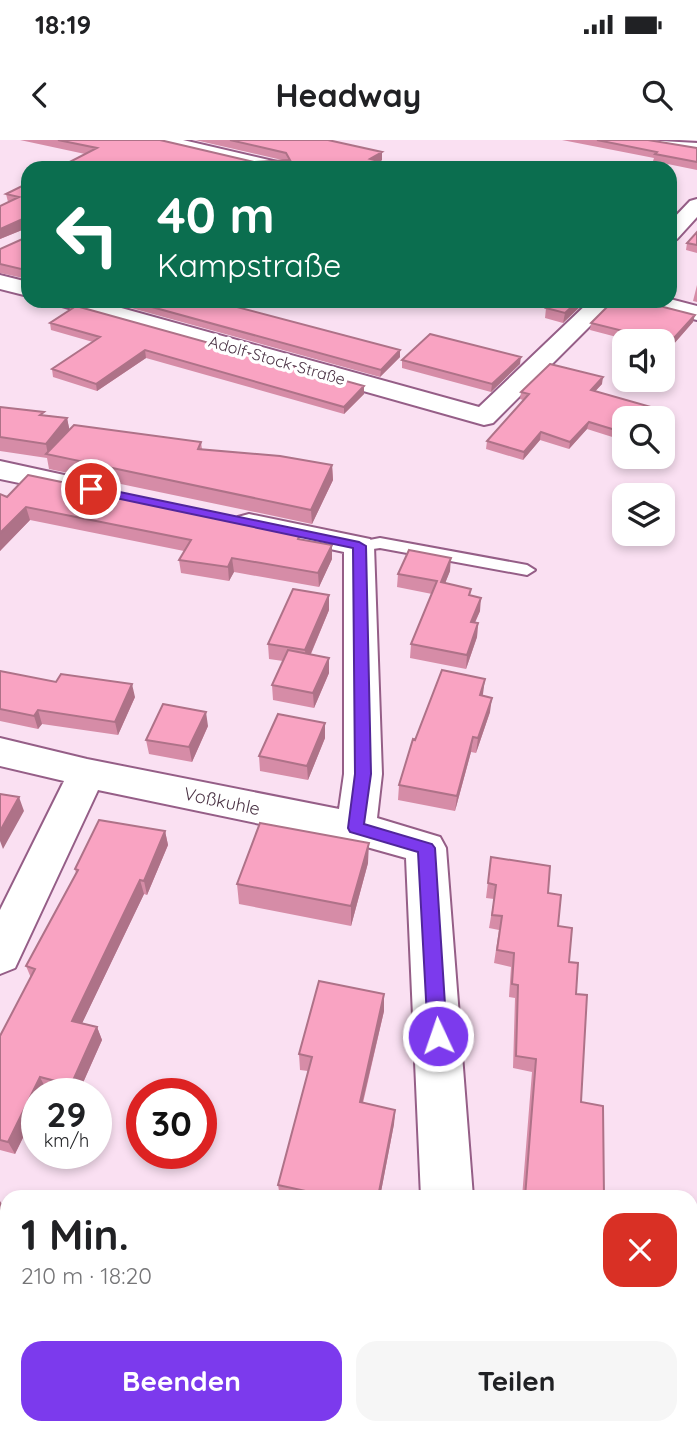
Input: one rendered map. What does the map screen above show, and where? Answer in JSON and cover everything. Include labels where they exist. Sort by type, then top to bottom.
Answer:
[{"type":"street","points":[[160,140],[203,144],[257,161]]},
{"type":"street","points":[[653,140],[697,148]]},
{"type":"street","points":[[172,160],[203,144]]},
{"type":"street","points":[[677,227],[697,205]]},
{"type":"street","points":[[0,282],[21,287]]},
{"type":"street","name":"Adolf-Stock-Straße","points":[[95,308],[484,417],[596,308]]},
{"type":"street","points":[[677,308],[697,313]]},
{"type":"street","points":[[4,475],[105,492]]},
{"type":"street","points":[[212,515],[359,546],[363,774],[356,828]]},
{"type":"street","name":"Voßkuhle","points":[[0,752],[88,773],[356,828],[426,848],[447,1190]]},
{"type":"street","points":[[0,955],[88,773]]},
{"type":"lane","points":[[359,546],[380,543],[527,570]]},
{"type":"building","points":[[58,140],[160,140],[250,161],[72,161],[97,148]]},
{"type":"building","points":[[230,140],[328,140],[382,152],[370,159],[378,161],[272,161],[290,160],[286,153]]},
{"type":"building","points":[[597,140],[648,140],[697,148],[697,162],[655,154],[657,152]]},
{"type":"building","points":[[21,186],[21,220],[0,229],[0,206],[19,197],[6,194]]},
{"type":"building","points":[[697,232],[697,245],[687,243]]},
{"type":"building","points":[[21,240],[21,269],[0,264],[0,249]]},
{"type":"building","points":[[73,308],[83,308],[364,386],[344,407],[145,350],[96,384],[52,369],[100,337],[50,323]]},
{"type":"building","points":[[155,308],[241,308],[400,350],[381,370]]},
{"type":"building","points":[[546,308],[570,308],[565,313]]},
{"type":"building","points":[[606,308],[668,308],[695,315],[675,337],[675,329],[615,329],[591,323]]},
{"type":"building","points":[[430,334],[521,357],[492,384],[402,360]]},
{"type":"building","points":[[550,364],[603,377],[591,390],[647,406],[612,406],[612,429],[589,422],[570,442],[541,432],[524,452],[487,441],[529,394],[521,392]]},
{"type":"building","points":[[0,407],[44,412],[40,415],[67,418],[46,444],[0,437]]},
{"type":"building","points":[[74,425],[201,442],[198,449],[280,456],[332,465],[311,510],[46,454]]},
{"type":"building","points":[[28,475],[301,532],[298,539],[332,545],[318,573],[232,558],[228,567],[179,560],[191,540],[26,507],[0,533],[0,494],[7,497]]},
{"type":"building","points":[[409,550],[451,558],[441,582],[471,589],[469,595],[481,598],[471,622],[478,623],[467,655],[411,644],[437,581],[398,574]]},
{"type":"building","points":[[293,589],[329,595],[305,650],[268,644]]},
{"type":"building","points":[[288,650],[329,658],[313,693],[272,685]]},
{"type":"building","points":[[442,670],[485,679],[480,695],[492,698],[478,738],[473,737],[457,796],[399,785],[413,739],[415,740]]},
{"type":"building","points":[[0,671],[56,682],[61,674],[132,684],[115,722],[38,710],[34,716],[0,709]]},
{"type":"building","points":[[163,704],[206,712],[189,747],[146,740]]},
{"type":"building","points":[[278,714],[325,723],[307,766],[259,756]]},
{"type":"building","points":[[0,794],[19,797],[0,831]]},
{"type":"building","points":[[99,820],[165,831],[144,881],[140,880],[72,1021],[97,1027],[74,1078],[21,1078],[21,1116],[8,1142],[0,1140],[0,1036],[35,969],[26,966],[78,870],[75,869]]},
{"type":"building","points":[[260,823],[369,843],[351,906],[237,884]]},
{"type":"building","points":[[491,857],[550,866],[548,893],[561,895],[558,926],[572,928],[569,962],[578,963],[576,994],[587,995],[581,1102],[603,1106],[604,1190],[526,1190],[536,1059],[516,1056],[518,985],[512,984],[514,953],[497,950],[502,916],[492,915],[496,885],[488,883]]},
{"type":"building","points":[[319,981],[384,994],[360,1102],[395,1110],[379,1190],[301,1190],[278,1185],[312,1057],[299,1054]]},
{"type":"route","points":[[91,489],[359,546],[363,774],[356,828],[426,848],[438,1036]]}]
